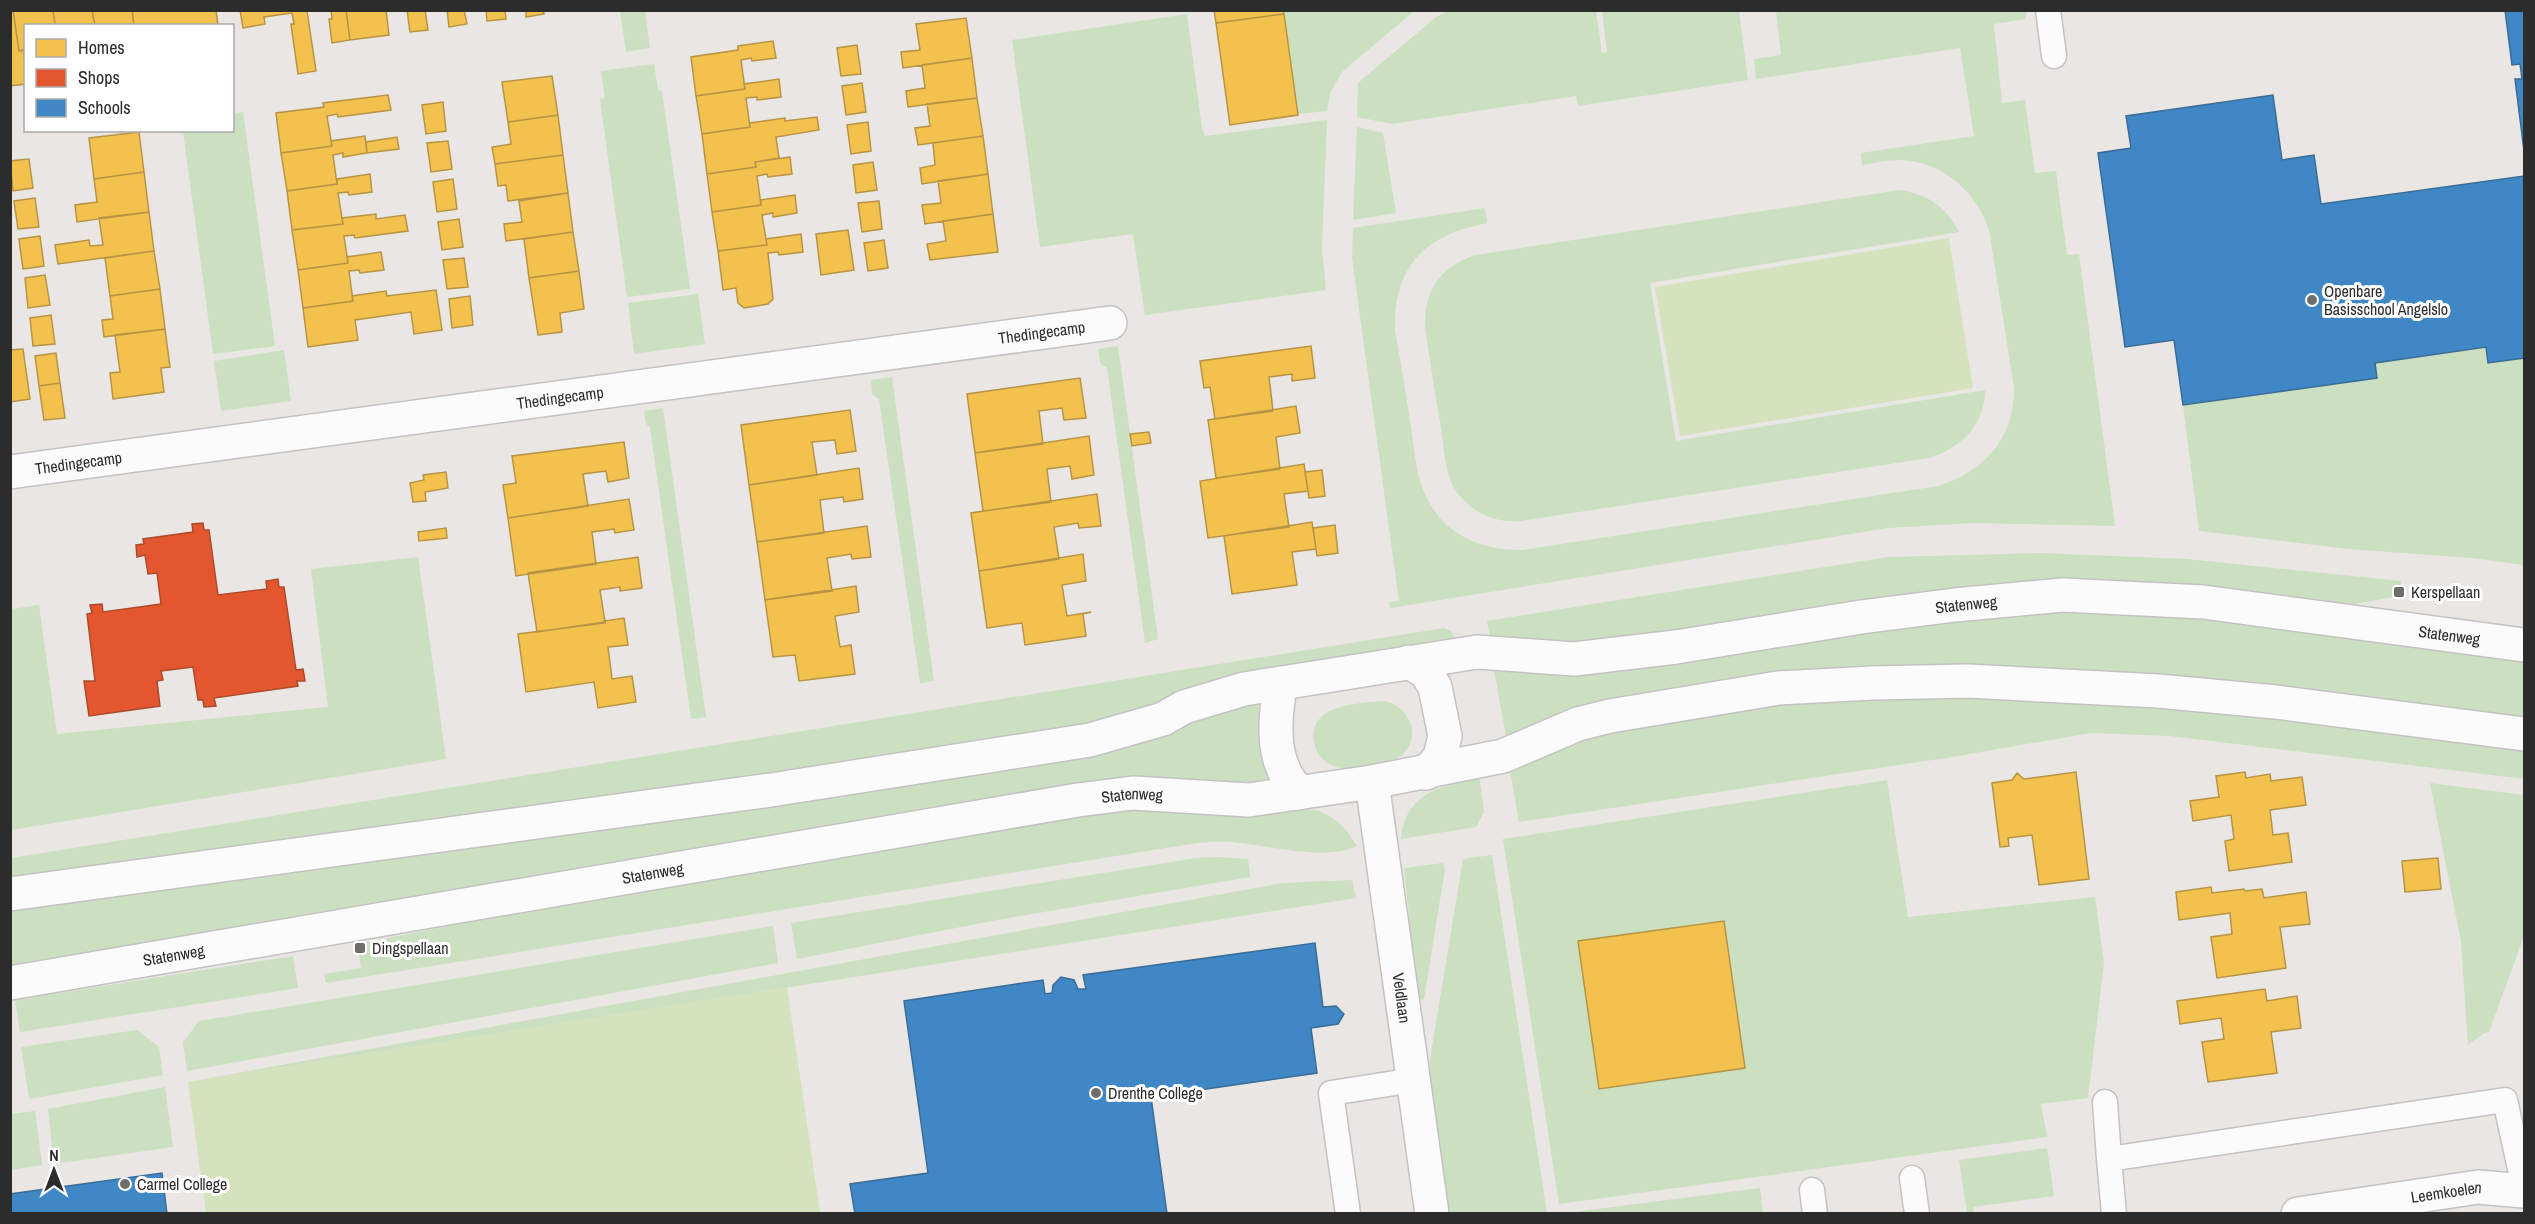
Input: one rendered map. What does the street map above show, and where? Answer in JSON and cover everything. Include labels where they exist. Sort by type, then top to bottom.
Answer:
[{"type":"street","name":"Thedingecamp","points":[[10,472],[1110,323]]},
{"type":"street","name":"Statenweg","points":[[10,894],[771,790],[1090,740],[1163,719],[1184,707],[1244,689],[1477,652],[1574,659],[1624,654],[1861,617],[2063,595],[2203,602],[2524,645]]},
{"type":"street","points":[[1409,662],[1426,672],[1435,687],[1446,736],[1440,757],[1426,773]]},
{"type":"street","name":"Statenweg","points":[[10,983],[1078,800],[1133,793],[1249,800],[1426,773],[1503,756],[1578,724],[1610,716],[1778,688],[1968,681],[2158,691],[2276,702],[2524,734]]},
{"type":"street","points":[[1281,683],[1276,706],[1282,767],[1298,793]]},
{"type":"street","name":"Veldlaan","points":[[1372,782],[1432,1214]]},
{"type":"street","name":"Leemkoelen","points":[[2298,1214],[2478,1187],[2524,1189]]},
{"type":"lane","points":[[2048,10],[2054,56]]},
{"type":"lane","points":[[1348,1214],[1331,1093],[1414,1080]]},
{"type":"lane","points":[[2109,1159],[2505,1100],[2524,1189]]},
{"type":"lane","points":[[2105,1101],[2114,1214]]},
{"type":"lane","points":[[1912,1178],[1917,1214]]},
{"type":"green space","points":[[620,11],[645,11],[650,48],[626,52]]},
{"type":"green space","points":[[1283,11],[1414,11],[1342,72],[1331,91],[1327,111],[1298,114]]},
{"type":"green space","points":[[1448,11],[1596,11],[1602,53],[1607,52],[1602,11],[1739,11],[1748,80],[1578,106],[1576,96],[1392,124],[1357,117],[1358,83],[1436,17]]},
{"type":"green space","points":[[1776,11],[2027,11],[2025,19],[1994,24],[2002,103],[2025,100],[2035,173],[2056,171],[2067,255],[2079,254],[2115,526],[1974,523],[1888,528],[1390,608],[1389,602],[1399,601],[1352,258],[1353,228],[1485,208],[1487,223],[1465,228],[1446,236],[1430,245],[1417,257],[1407,271],[1400,288],[1395,331],[1417,468],[1427,498],[1446,524],[1459,534],[1488,546],[1522,550],[1938,486],[1955,480],[1983,462],[2003,437],[2013,405],[2014,387],[1989,230],[1983,216],[1966,191],[1943,172],[1929,166],[1899,160],[1862,165],[1861,153],[1974,136],[1960,48],[1756,79],[1754,59],[1781,55]]},
{"type":"green space","points":[[1187,14],[1202,128],[1205,136],[1327,120],[1322,248],[1326,290],[1145,315],[1133,234],[1040,247],[1012,40]]},
{"type":"green space","points":[[654,64],[658,90],[662,91],[690,289],[627,297],[600,99],[605,98],[601,71]]},
{"type":"green space","points":[[243,112],[275,346],[213,354],[183,132],[234,132],[234,114]]},
{"type":"green space","points":[[1357,127],[1383,133],[1396,213],[1353,220]]},
{"type":"green space","points":[[1900,190],[1928,198],[1948,215],[1959,232],[1650,283],[1676,441],[1985,390],[1984,403],[1976,424],[1961,441],[1951,448],[1929,458],[1521,521],[1502,520],[1484,515],[1462,499],[1456,491],[1449,477],[1425,327],[1431,291],[1443,273],[1452,266],[1475,255]]},
{"type":"green space","points":[[1949,238],[1973,388],[1680,436],[1655,287]]},
{"type":"green space","points":[[698,294],[705,344],[634,354],[628,303]]},
{"type":"green space","points":[[1118,346],[1158,639],[1145,643],[1107,368],[1100,363],[1098,349]]},
{"type":"green space","points":[[2486,347],[2488,363],[2524,358],[2524,565],[2472,558],[2348,549],[2199,531],[2183,405],[2376,378],[2375,363]]},
{"type":"green space","points":[[284,350],[291,401],[221,411],[214,361]]},
{"type":"green space","points":[[892,377],[934,681],[920,683],[879,399],[872,394],[871,380]]},
{"type":"green space","points":[[663,408],[706,717],[691,719],[650,427],[646,424],[644,411]]},
{"type":"green space","points":[[2040,553],[2187,559],[2401,581],[2399,596],[2338,607],[2142,588],[1597,647],[1491,642],[1487,621],[1888,557]]},
{"type":"green space","points":[[418,557],[446,759],[11,830],[11,609],[39,605],[57,734],[328,707],[311,569]]},
{"type":"green space","points":[[2048,607],[2153,612],[2524,657],[2524,722],[1995,668],[1507,742],[1493,664]]},
{"type":"green space","points":[[1444,628],[1451,631],[1457,643],[1109,722],[835,767],[11,884],[11,858]]},
{"type":"green space","points":[[1917,690],[2185,705],[2524,746],[2524,779],[2170,736],[2091,733],[1952,757],[1519,822],[1509,765],[1580,736],[1705,712]]},
{"type":"green space","points":[[1258,700],[1269,784],[12,973],[10,907],[1172,728]]},
{"type":"green space","points":[[1385,701],[1400,709],[1410,722],[1412,738],[1403,754],[1391,761],[1374,766],[1355,768],[1341,768],[1324,760],[1318,753],[1313,737],[1319,720],[1326,713],[1339,707]]},
{"type":"green space","points":[[1479,774],[1484,812],[1476,827],[1401,839],[1410,810],[1423,797],[1451,785],[1450,777]]},
{"type":"green space","points":[[1887,780],[1908,917],[2095,897],[2104,963],[2088,1098],[2041,1104],[2047,1137],[1559,1204],[1503,839]]},
{"type":"green space","points":[[2430,783],[2524,795],[2524,936],[2489,1032],[2468,1045],[2461,942]]},
{"type":"green space","points":[[1294,804],[1297,810],[1316,810],[1332,818],[1346,830],[1357,846],[1330,852],[1315,852],[1235,842],[1197,843],[326,983],[324,974],[361,968],[358,944],[759,864],[1113,808]]},
{"type":"green space","points":[[1492,855],[1547,1213],[1448,1214],[1428,1078],[1431,1053],[1463,859]]},
{"type":"green space","points":[[1196,858],[1248,859],[1250,877],[997,920],[797,959],[791,923]]},
{"type":"green space","points":[[1443,863],[1445,869],[1422,1000],[1418,997],[1404,868]]},
{"type":"green space","points":[[1352,880],[1356,898],[188,1082],[1283,883]]},
{"type":"green space","points":[[773,926],[778,963],[187,1071],[183,1042],[199,1021]]},
{"type":"green space","points":[[293,956],[298,988],[20,1032],[15,1000]]},
{"type":"green space","points":[[787,987],[820,1213],[206,1213],[188,1082]]},
{"type":"green space","points":[[137,1030],[159,1047],[163,1075],[29,1099],[21,1047]]},
{"type":"green space","points":[[165,1087],[173,1147],[54,1164],[48,1109]]},
{"type":"green space","points":[[35,1111],[42,1165],[11,1170],[11,1114]]},
{"type":"green space","points":[[2047,1148],[2054,1196],[1973,1207],[1974,1213],[1967,1213],[1959,1160]]},
{"type":"green space","points":[[1760,1188],[1763,1213],[1566,1213]]},
{"type":"building: Homes","points":[[10,10],[13,10],[19,51],[23,50],[24,56],[24,84],[10,86]]},
{"type":"building: Homes","points":[[13,10],[53,10],[55,24],[24,24],[24,50],[19,51]]},
{"type":"building: Homes","points":[[53,10],[92,10],[95,24],[55,24]]},
{"type":"building: Homes","points":[[92,10],[132,10],[134,24],[95,24]]},
{"type":"building: Homes","points":[[132,10],[216,10],[218,24],[134,24]]},
{"type":"building: Homes","points":[[240,10],[307,11],[316,71],[298,74],[291,24],[294,24],[292,13],[264,17],[265,24],[243,28]]},
{"type":"building: Homes","points":[[331,10],[346,10],[350,40],[332,43],[329,19],[332,19]]},
{"type":"building: Homes","points":[[346,10],[386,10],[389,35],[350,40]]},
{"type":"building: Homes","points":[[407,10],[425,10],[428,30],[410,32]]},
{"type":"building: Homes","points":[[447,10],[464,10],[467,24],[449,27]]},
{"type":"building: Homes","points":[[486,10],[505,10],[506,19],[487,21]]},
{"type":"building: Homes","points":[[526,10],[543,10],[544,14],[526,17]]},
{"type":"building: Homes","points":[[1214,10],[1283,10],[1284,14],[1216,23]]},
{"type":"building: Homes","points":[[1284,14],[1298,115],[1230,125],[1216,23]]},
{"type":"building: Homes","points":[[966,18],[972,58],[903,68],[901,52],[920,50],[916,24]]},
{"type":"building: Homes","points":[[773,41],[776,58],[741,60],[745,89],[696,96],[691,57],[738,50],[738,46]]},
{"type":"building: Homes","points":[[857,45],[861,74],[841,76],[837,48]]},
{"type":"building: Homes","points":[[972,58],[977,98],[908,107],[906,91],[925,88],[922,65]]},
{"type":"building: Homes","points":[[552,76],[558,115],[508,122],[502,82]]},
{"type":"building: Homes","points":[[779,79],[781,97],[757,100],[757,97],[746,98],[750,127],[702,134],[696,96],[745,89],[744,84]]},
{"type":"building: Homes","points":[[862,83],[866,112],[846,115],[842,86]]},
{"type":"building: Homes","points":[[388,95],[391,110],[338,117],[337,114],[327,116],[332,146],[281,153],[276,113],[324,107],[323,103]]},
{"type":"building: Homes","points":[[977,98],[983,136],[918,145],[915,128],[930,126],[927,104]]},
{"type":"building: Homes","points":[[443,102],[446,131],[426,134],[422,105]]},
{"type":"building: Homes","points":[[558,115],[563,155],[495,164],[492,147],[511,144],[508,122]]},
{"type":"building: Homes","points":[[817,117],[819,130],[776,137],[779,158],[755,162],[756,167],[707,174],[702,134],[750,127],[750,123],[785,118],[785,121]]},
{"type":"building: Homes","points":[[868,122],[871,151],[851,154],[847,125]]},
{"type":"building: Homes","points":[[139,132],[144,172],[94,179],[89,138]]},
{"type":"building: Homes","points":[[365,136],[367,153],[343,157],[343,153],[333,155],[337,184],[287,191],[281,153],[332,146],[331,141]]},
{"type":"building: Homes","points":[[983,136],[988,174],[922,184],[920,168],[935,165],[933,143]]},
{"type":"building: Homes","points":[[397,137],[399,149],[367,153],[366,142]]},
{"type":"building: Homes","points":[[448,141],[452,169],[431,172],[427,143]]},
{"type":"building: Homes","points":[[563,155],[568,193],[508,201],[506,185],[498,186],[495,164]]},
{"type":"building: Homes","points":[[790,157],[792,174],[757,176],[761,205],[712,212],[707,174],[756,167],[755,162]]},
{"type":"building: Homes","points":[[29,159],[33,188],[13,191],[10,161]]},
{"type":"building: Homes","points":[[873,162],[877,190],[856,193],[853,165]]},
{"type":"building: Homes","points":[[144,172],[149,212],[77,222],[75,205],[97,202],[94,179]]},
{"type":"building: Homes","points":[[370,174],[372,192],[349,195],[348,192],[338,193],[343,224],[292,230],[287,191],[337,184],[337,179]]},
{"type":"building: Homes","points":[[988,174],[993,214],[925,224],[922,205],[941,203],[938,181]]},
{"type":"building: Homes","points":[[453,179],[457,209],[437,212],[433,182]]},
{"type":"building: Homes","points":[[568,193],[573,232],[506,241],[504,224],[522,222],[519,201]]},
{"type":"building: Homes","points":[[795,195],[797,213],[773,217],[773,213],[762,215],[767,245],[718,251],[712,212],[761,205],[761,200]]},
{"type":"building: Homes","points":[[35,198],[39,227],[18,229],[14,201]]},
{"type":"building: Homes","points":[[879,201],[882,229],[862,232],[858,203]]},
{"type":"building: Homes","points":[[149,212],[154,251],[58,264],[55,245],[89,240],[90,246],[103,245],[99,218]]},
{"type":"building: Homes","points":[[376,214],[376,219],[405,215],[408,231],[355,238],[354,235],[344,236],[348,263],[298,270],[292,230],[343,224],[342,218]]},
{"type":"building: Homes","points":[[993,214],[998,252],[930,260],[927,244],[946,241],[943,221]]},
{"type":"building: Homes","points":[[459,219],[463,247],[442,250],[438,222]]},
{"type":"building: Homes","points":[[848,230],[854,270],[821,275],[816,234]]},
{"type":"building: Homes","points":[[573,232],[579,271],[529,278],[524,239]]},
{"type":"building: Homes","points":[[801,234],[803,252],[779,255],[778,252],[768,253],[773,299],[768,304],[744,308],[738,303],[736,288],[723,290],[718,251],[767,245],[766,239]]},
{"type":"building: Homes","points":[[40,236],[44,266],[23,269],[19,239]]},
{"type":"building: Homes","points":[[884,240],[888,268],[868,271],[864,243]]},
{"type":"building: Homes","points":[[154,251],[160,289],[110,296],[105,258]]},
{"type":"building: Homes","points":[[381,252],[384,270],[360,273],[359,270],[349,271],[353,301],[303,308],[298,270],[348,263],[347,257]]},
{"type":"building: Homes","points":[[464,258],[468,287],[447,289],[443,260]]},
{"type":"building: Homes","points":[[579,271],[584,309],[560,313],[562,332],[538,335],[529,278]]},
{"type":"building: Homes","points":[[45,275],[50,305],[28,308],[25,278]]},
{"type":"building: Homes","points":[[160,289],[165,329],[104,337],[102,320],[113,319],[110,296]]},
{"type":"building: Homes","points":[[436,290],[442,330],[414,334],[411,312],[355,320],[358,340],[308,347],[303,308],[353,301],[352,296],[386,291],[387,296]]},
{"type":"building: Homes","points":[[470,296],[473,325],[452,328],[449,299]]},
{"type":"building: Homes","points":[[51,315],[55,344],[33,346],[30,318]]},
{"type":"building: Homes","points":[[165,329],[170,367],[161,368],[164,392],[113,399],[110,373],[120,372],[115,335]]},
{"type":"building: Homes","points":[[1311,346],[1315,378],[1292,381],[1292,374],[1269,377],[1273,411],[1215,419],[1210,387],[1204,388],[1200,361]]},
{"type":"building: Homes","points":[[23,349],[30,399],[10,402],[10,350]]},
{"type":"building: Homes","points":[[56,353],[60,383],[39,386],[35,356]]},
{"type":"building: Homes","points":[[1080,378],[1086,418],[1064,420],[1062,408],[1039,411],[1043,444],[975,453],[967,394]]},
{"type":"building: Homes","points":[[60,383],[65,418],[44,420],[39,386]]},
{"type":"building: Homes","points":[[1296,406],[1300,433],[1276,437],[1280,469],[1216,478],[1208,420]]},
{"type":"building: Homes","points":[[850,410],[856,451],[837,454],[835,440],[812,442],[817,475],[749,485],[741,425]]},
{"type":"building: Homes","points":[[1149,432],[1151,443],[1132,446],[1130,434]]},
{"type":"building: Homes","points":[[1089,436],[1094,475],[1072,479],[1070,466],[1047,469],[1051,502],[983,511],[975,453]]},
{"type":"building: Homes","points":[[624,442],[629,478],[608,482],[606,471],[583,474],[588,506],[508,518],[503,485],[516,483],[512,456]]},
{"type":"building: Homes","points":[[1304,464],[1308,491],[1284,494],[1289,527],[1208,538],[1200,481]]},
{"type":"building: Homes","points":[[859,468],[863,499],[844,502],[843,497],[820,500],[824,533],[757,542],[749,485]]},
{"type":"building: Homes","points":[[1322,470],[1325,496],[1309,498],[1305,472]]},
{"type":"building: Homes","points":[[446,472],[448,488],[425,492],[426,501],[413,502],[410,483],[424,480],[423,475]]},
{"type":"building: Homes","points":[[1097,494],[1101,526],[1079,528],[1078,523],[1054,527],[1059,559],[979,571],[971,513]]},
{"type":"building: Homes","points":[[629,499],[634,530],[615,533],[614,529],[592,532],[596,564],[516,576],[508,518]]},
{"type":"building: Homes","points":[[1312,522],[1316,549],[1292,552],[1297,585],[1232,594],[1224,536]]},
{"type":"building: Homes","points":[[1335,525],[1338,553],[1317,556],[1313,528]]},
{"type":"building: Homes","points":[[867,526],[871,557],[852,559],[851,554],[827,558],[832,591],[765,600],[757,542]]},
{"type":"building: Homes","points":[[446,528],[447,538],[419,541],[418,532]]},
{"type":"building: Homes","points":[[1083,554],[1086,581],[1062,585],[1067,616],[1091,612],[1083,614],[1086,636],[1025,645],[1022,623],[987,628],[979,571]]},
{"type":"building: Homes","points":[[638,557],[642,588],[620,591],[620,587],[600,590],[605,622],[537,632],[528,573]]},
{"type":"building: Homes","points":[[856,586],[859,612],[835,616],[840,647],[851,645],[855,674],[799,681],[795,655],[773,657],[765,600]]},
{"type":"building: Homes","points":[[624,618],[628,645],[608,647],[612,679],[632,676],[636,702],[598,708],[594,682],[526,692],[518,634],[605,623],[604,621]]},
{"type":"building: Homes","points":[[2076,772],[2089,879],[2039,885],[2032,835],[2008,838],[2009,846],[2000,847],[1992,783],[2012,780],[2017,773],[2024,779]]},
{"type":"building: Homes","points":[[2245,772],[2246,778],[2270,774],[2271,781],[2302,777],[2306,805],[2270,810],[2273,835],[2288,833],[2292,862],[2229,871],[2225,841],[2234,839],[2231,815],[2193,821],[2190,801],[2219,797],[2216,776]]},
{"type":"building: Homes","points":[[2438,858],[2441,889],[2405,892],[2402,861]]},
{"type":"building: Homes","points":[[2211,887],[2212,893],[2262,889],[2264,898],[2306,892],[2310,924],[2280,927],[2286,968],[2217,978],[2211,937],[2232,934],[2230,913],[2179,920],[2176,892]]},
{"type":"building: Homes","points":[[1724,921],[1745,1068],[1599,1089],[1578,941]]},
{"type":"building: Homes","points":[[2265,989],[2267,1001],[2297,996],[2301,1028],[2271,1032],[2277,1073],[2208,1082],[2202,1042],[2224,1039],[2221,1018],[2180,1024],[2177,1001]]},
{"type":"building: Shops","points":[[203,523],[204,530],[209,530],[218,595],[267,589],[266,581],[278,579],[279,587],[284,587],[296,670],[303,669],[305,681],[297,681],[298,686],[214,698],[216,706],[204,707],[203,700],[198,700],[193,667],[161,671],[163,680],[157,681],[160,706],[89,716],[84,681],[95,681],[87,614],[92,613],[90,605],[102,604],[103,612],[161,604],[157,573],[148,574],[145,555],[137,557],[136,545],[144,544],[143,539],[193,532],[192,524]]},
{"type":"building: Schools","points":[[2505,10],[2524,10],[2524,151],[2515,79],[2522,79],[2520,64],[2512,65]]},
{"type":"building: Schools","points":[[2273,95],[2282,160],[2314,155],[2321,204],[2524,176],[2524,358],[2488,363],[2486,347],[2375,363],[2377,378],[2183,405],[2174,340],[2125,347],[2098,153],[2131,148],[2126,116]]},
{"type":"building: Schools","points":[[1315,943],[1323,1007],[1336,1006],[1344,1014],[1338,1024],[1311,1028],[1317,1073],[1151,1097],[1167,1214],[855,1214],[850,1184],[928,1173],[904,1001],[1043,980],[1045,994],[1052,993],[1053,985],[1061,977],[1074,980],[1078,989],[1086,989],[1083,975]]},
{"type":"building: Schools","name":"Carmel College","points":[[162,1173],[167,1214],[10,1214],[10,1194]]},
{"type":"place","name":"Openbare Basisschool Angelslo","points":[[2312,300]]},
{"type":"place","name":"Kerspellaan","points":[[2399,592]]},
{"type":"place","name":"Dingspellaan","points":[[360,948]]},
{"type":"place","name":"Drenthe College","points":[[1096,1093]]},
{"type":"place","name":"Carmel College","points":[[125,1184]]}]
